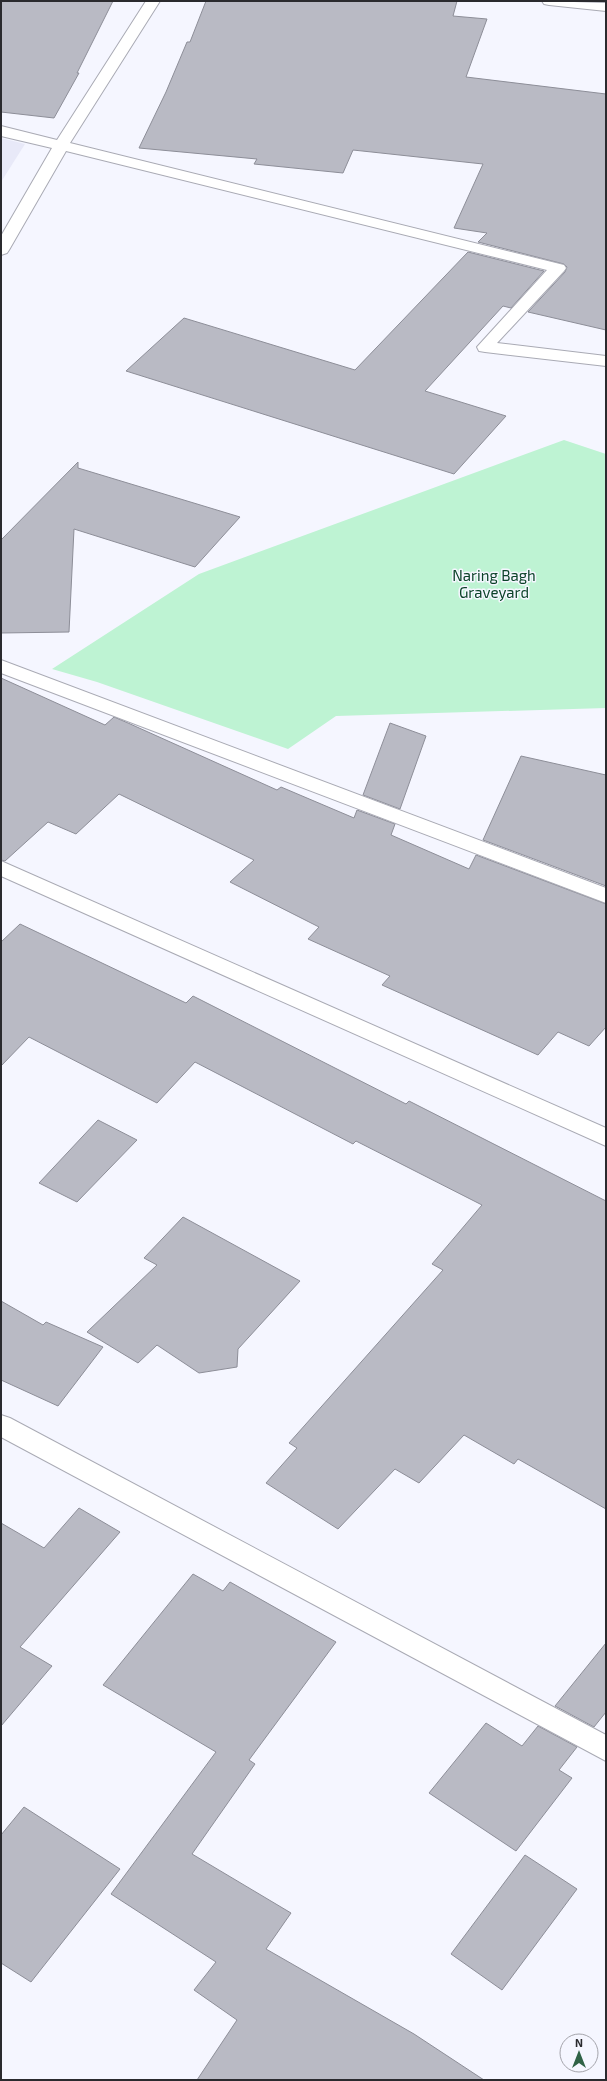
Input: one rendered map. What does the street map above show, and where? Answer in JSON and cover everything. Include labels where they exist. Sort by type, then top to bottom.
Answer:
[{"type":"street","points":[[1,250],[61,146],[153,1]]},
{"type":"street","points":[[549,1],[606,7]]},
{"type":"street","points":[[1,131],[558,268],[485,347],[606,361]]},
{"type":"street","points":[[1,666],[606,896]]},
{"type":"street","points":[[1,868],[606,1138]]},
{"type":"street","points":[[1,1425],[606,1749]]},
{"type":"shaded area","points":[[1,138],[25,144],[1,182]]},
{"type":"green space","name":"Naring Bagh Graveyard","points":[[564,440],[606,454],[606,708],[336,716],[288,749],[97,682],[52,669],[199,574]]},
{"type":"building","points":[[1,1],[113,1],[77,73],[79,73],[54,118],[1,112]]},
{"type":"building","points":[[206,1],[457,1],[453,16],[487,19],[466,77],[606,94],[606,330],[528,312],[565,272],[567,267],[564,264],[478,242],[487,233],[454,228],[483,164],[353,150],[343,173],[254,164],[257,159],[139,148],[166,92],[187,42],[190,42]]},
{"type":"building","points":[[468,252],[544,271],[511,308],[503,306],[425,391],[506,416],[454,474],[126,371],[184,318],[355,370]]},
{"type":"building","points":[[78,462],[78,468],[240,517],[195,567],[74,529],[69,632],[1,633],[1,540]]},
{"type":"building","points":[[1,678],[105,725],[114,717],[277,790],[281,787],[354,818],[357,810],[395,824],[391,835],[469,869],[476,855],[606,904],[606,1027],[589,1046],[558,1032],[538,1055],[382,985],[390,976],[308,939],[319,927],[230,882],[254,860],[119,794],[76,834],[48,822],[5,861],[1,860]]},
{"type":"building","points":[[390,723],[426,736],[400,809],[363,795]]},
{"type":"building","points":[[521,756],[606,775],[606,886],[483,840]]},
{"type":"building","points":[[20,924],[186,1003],[193,996],[406,1104],[409,1101],[606,1201],[606,1509],[518,1459],[514,1464],[464,1435],[419,1483],[395,1469],[338,1529],[266,1483],[297,1448],[289,1443],[443,1270],[432,1264],[482,1205],[356,1141],[353,1144],[195,1062],[157,1103],[29,1037],[1,1066],[1,942]]},
{"type":"building","points":[[98,1120],[137,1140],[77,1202],[39,1183]]},
{"type":"building","points":[[183,1217],[300,1281],[238,1349],[237,1367],[199,1373],[157,1345],[138,1363],[87,1332],[157,1265],[144,1258]]},
{"type":"building","points":[[1,1301],[43,1325],[46,1322],[103,1347],[58,1406],[1,1380]]},
{"type":"building","points":[[79,1508],[120,1532],[20,1647],[52,1666],[1,1726],[1,1523],[44,1548]]},
{"type":"building","points":[[193,1574],[223,1591],[230,1582],[336,1642],[249,1760],[255,1764],[192,1854],[291,1913],[266,1949],[414,2034],[484,2080],[197,2080],[237,2020],[194,1990],[216,1962],[111,1894],[216,1752],[103,1685]]},
{"type":"building","points":[[606,1643],[606,1712],[594,1727],[555,1706]]},
{"type":"building","points":[[486,1723],[522,1746],[538,1726],[577,1747],[559,1770],[572,1778],[516,1851],[429,1793]]},
{"type":"building","points":[[24,1807],[120,1869],[31,1982],[1,1963],[1,1835]]},
{"type":"building","points":[[525,1855],[577,1889],[502,1990],[451,1954]]}]
